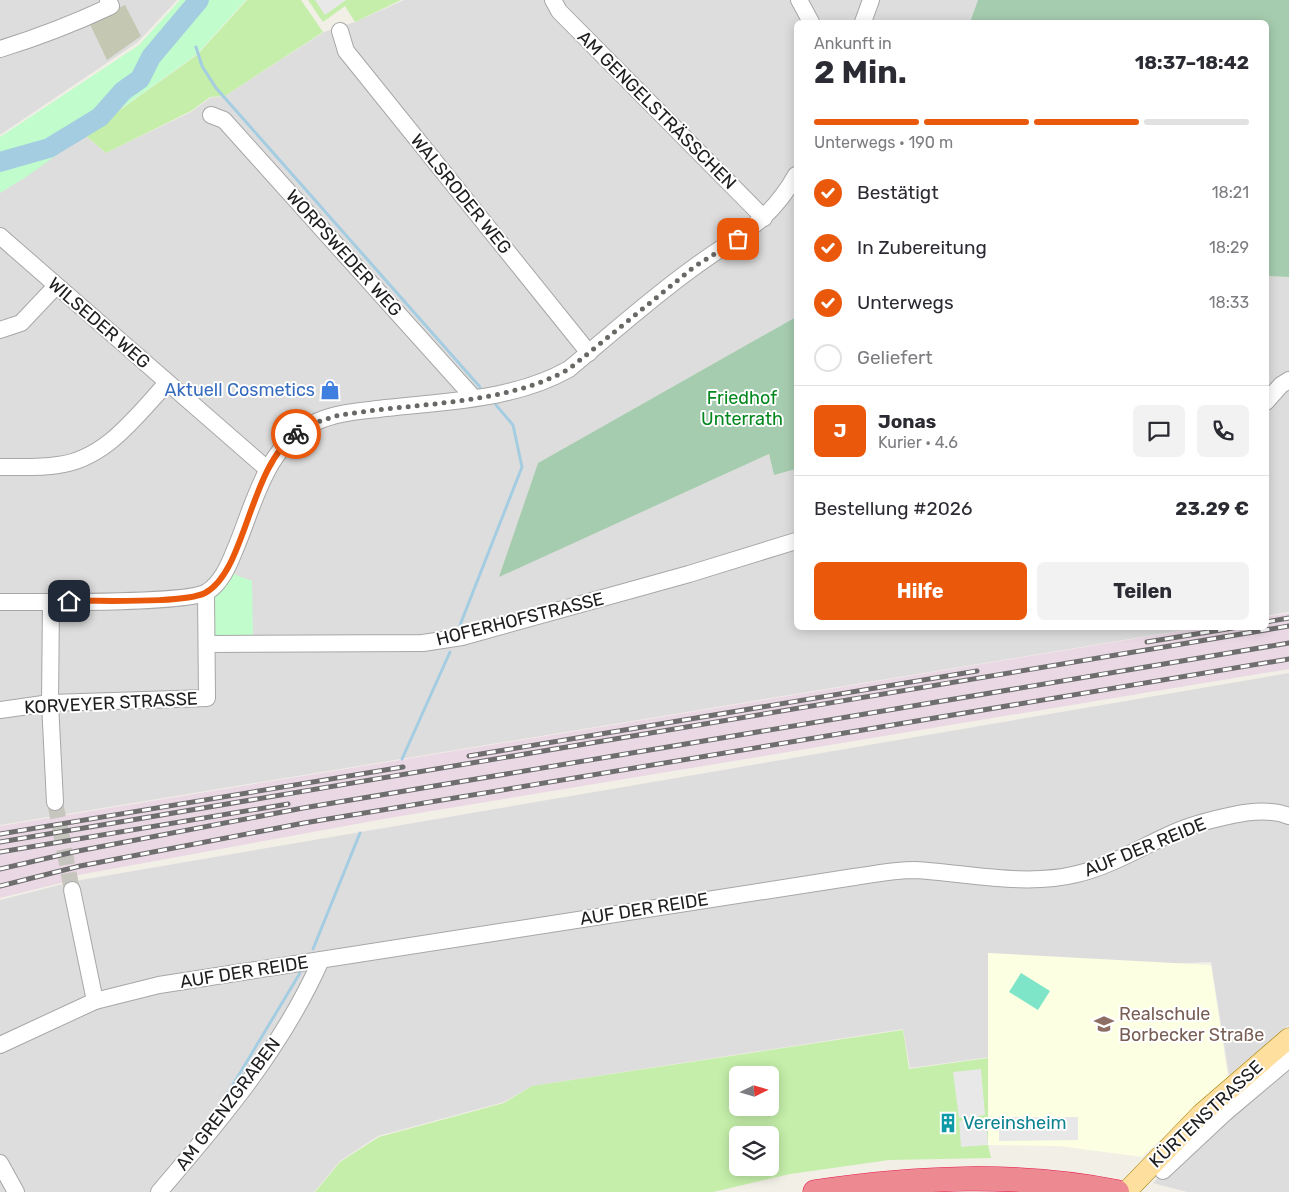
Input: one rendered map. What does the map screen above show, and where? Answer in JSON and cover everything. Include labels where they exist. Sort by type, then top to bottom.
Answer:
[{"type":"highway","points":[[815,1192],[874,1183],[1003,1178],[1065,1184],[1117,1192]]},
{"type":"main road","name":"KÜRTENSTRASSE","points":[[1126,1192],[1201,1114],[1289,1038]]},
{"type":"street","name":"AM GENGELSTRÄSSCHEN","points":[[554,0],[560,11],[764,218]]},
{"type":"street","points":[[800,0],[810,20]]},
{"type":"street","points":[[864,20],[871,0]]},
{"type":"street","points":[[0,48],[45,35],[110,3]]},
{"type":"street","name":"WALSRODER WEG","points":[[340,30],[346,51],[589,353]]},
{"type":"street","name":"WORPSWEDER WEG","points":[[211,115],[224,120],[473,398]]},
{"type":"street","points":[[0,602],[177,598],[206,592],[228,568],[267,469],[290,438],[317,422],[354,412],[473,398],[549,380],[569,369],[694,267],[738,239],[764,218],[785,193],[794,178]]},
{"type":"street","name":"WILSEDER WEG","points":[[0,236],[267,469]]},
{"type":"street","points":[[0,330],[21,323],[56,286]]},
{"type":"street","points":[[1269,399],[1281,385],[1289,380]]},
{"type":"street","points":[[0,467],[60,465],[83,459],[103,448],[119,435],[168,383]]},
{"type":"street","name":"HOFERHOFSTRASSE","points":[[207,644],[423,643],[462,637],[689,574],[794,542]]},
{"type":"street","name":"KORVEYER STRASSE","points":[[0,710],[50,703],[207,698],[206,592]]},
{"type":"street","points":[[51,602],[50,703],[54,802]]},
{"type":"street","name":"AUF DER REIDE","points":[[0,1045],[95,1001],[159,985],[854,877],[912,870],[1023,879],[1059,877],[1078,874],[1109,863],[1177,830],[1217,818],[1248,812],[1278,812],[1289,816]]},
{"type":"street","points":[[72,890],[95,1001]]},
{"type":"street","name":"AM GRENZGRABEN","points":[[159,1192],[220,1121],[271,1053],[321,960]]},
{"type":"street","points":[[1163,1171],[1225,1113],[1289,1058]]},
{"type":"street","points":[[0,1163],[16,1192]]},
{"type":"shaded area","points":[[0,0],[177,0],[138,42],[0,135]]},
{"type":"shaded area","points":[[315,0],[346,0],[325,15]]},
{"type":"shaded area","points":[[404,0],[978,0],[971,20],[794,20],[794,318],[538,463],[500,576],[769,454],[774,475],[794,470],[794,630],[1185,630],[0,825],[0,193],[85,135],[106,153],[191,112],[210,98],[225,96],[324,32],[355,22]]},
{"type":"shaded area","points":[[125,5],[141,36],[107,60],[89,22]]},
{"type":"shaded area","points":[[1269,276],[1289,277],[1289,612],[1269,615]]},
{"type":"shaded area","points":[[1289,613],[1289,669],[389,818],[73,876],[73,880],[0,898],[0,826],[1188,630],[1269,630],[1269,616]]},
{"type":"shaded area","points":[[1289,673],[1289,1025],[1229,1075],[1211,962],[989,971],[990,1057],[910,1068],[903,1029],[532,1086],[504,1102],[378,1136],[340,1161],[314,1192],[0,1192],[0,900],[75,881]]},
{"type":"shaded area","name":"Realschule Borbecker Straße","points":[[988,953],[1211,965],[1228,1077],[1142,1157],[1059,1146],[988,1145]]},
{"type":"shaded area","points":[[1289,1055],[1289,1192],[1187,1192],[1153,1183],[1223,1110]]},
{"type":"shaded area","points":[[981,1069],[985,1115],[978,1116],[978,1119],[986,1118],[988,1145],[961,1147],[959,1121],[967,1120],[966,1117],[959,1118],[953,1072]]},
{"type":"shaded area","points":[[999,1117],[1078,1117],[1078,1140],[999,1141]]},
{"type":"green space","points":[[180,0],[246,0],[196,55],[26,177],[0,193],[0,137],[139,45]]},
{"type":"green space","points":[[247,0],[301,0],[323,32],[225,96],[210,97],[191,111],[106,153],[85,135],[197,55]]},
{"type":"green space","points":[[308,0],[401,0],[355,22],[345,6],[323,22]]},
{"type":"green space","points":[[978,0],[1289,0],[1289,277],[1269,276],[1269,20],[971,20]]},
{"type":"green space","name":"Friedhof Unterrath","points":[[794,318],[794,470],[774,475],[769,454],[499,577],[538,463]]},
{"type":"green space","points":[[227,568],[236,575],[252,581],[253,644],[207,644],[206,593]]},
{"type":"green space","points":[[1021,973],[1050,991],[1038,1010],[1009,992]]},
{"type":"green space","points":[[903,1030],[909,1069],[988,1058],[988,1145],[991,1158],[889,1160],[790,1174],[713,1192],[315,1192],[340,1162],[379,1137],[504,1103],[532,1086]]},
{"type":"waterway","points":[[0,162],[49,148],[100,117],[123,91],[140,79],[151,57],[199,0]]},
{"type":"waterway","points":[[187,14],[190,22]]},
{"type":"waterway","points":[[196,47],[202,66],[216,88],[480,387]]},
{"type":"waterway","points":[[460,625],[522,467],[513,425],[496,405]]},
{"type":"waterway","points":[[402,759],[450,652]]},
{"type":"waterway","points":[[313,949],[360,833]]},
{"type":"waterway","points":[[219,1108],[300,973]]},
{"type":"tunnel","points":[[55,802],[72,890]]},
{"type":"railway","points":[[1269,621],[1289,618]]},
{"type":"railway","points":[[1269,629],[1289,626]]},
{"type":"railway","points":[[1147,642],[1221,630]]},
{"type":"railway","points":[[0,842],[1265,630]]},
{"type":"railway","points":[[0,869],[78,851],[303,808],[1289,643]]},
{"type":"railway","points":[[0,886],[80,866],[304,823],[1289,659]]},
{"type":"railway","points":[[469,756],[977,671]]},
{"type":"railway","points":[[0,834],[403,767]]},
{"type":"railway","points":[[0,852],[288,804]]},
{"type":"way so far","points":[[296,434],[317,422],[354,412],[473,398],[549,380],[569,369],[694,267],[738,239]]},
{"type":"place","name":"Aktuell Cosmetics","points":[[330,390]]},
{"type":"place","name":"Realschule Borbecker Straße","points":[[1104,1024]]},
{"type":"place","name":"Vereinsheim","points":[[948,1123]]},
{"type":"route","points":[[69,601],[177,598],[190,597],[206,592],[217,583],[228,568],[267,469],[280,449],[296,434]]}]
